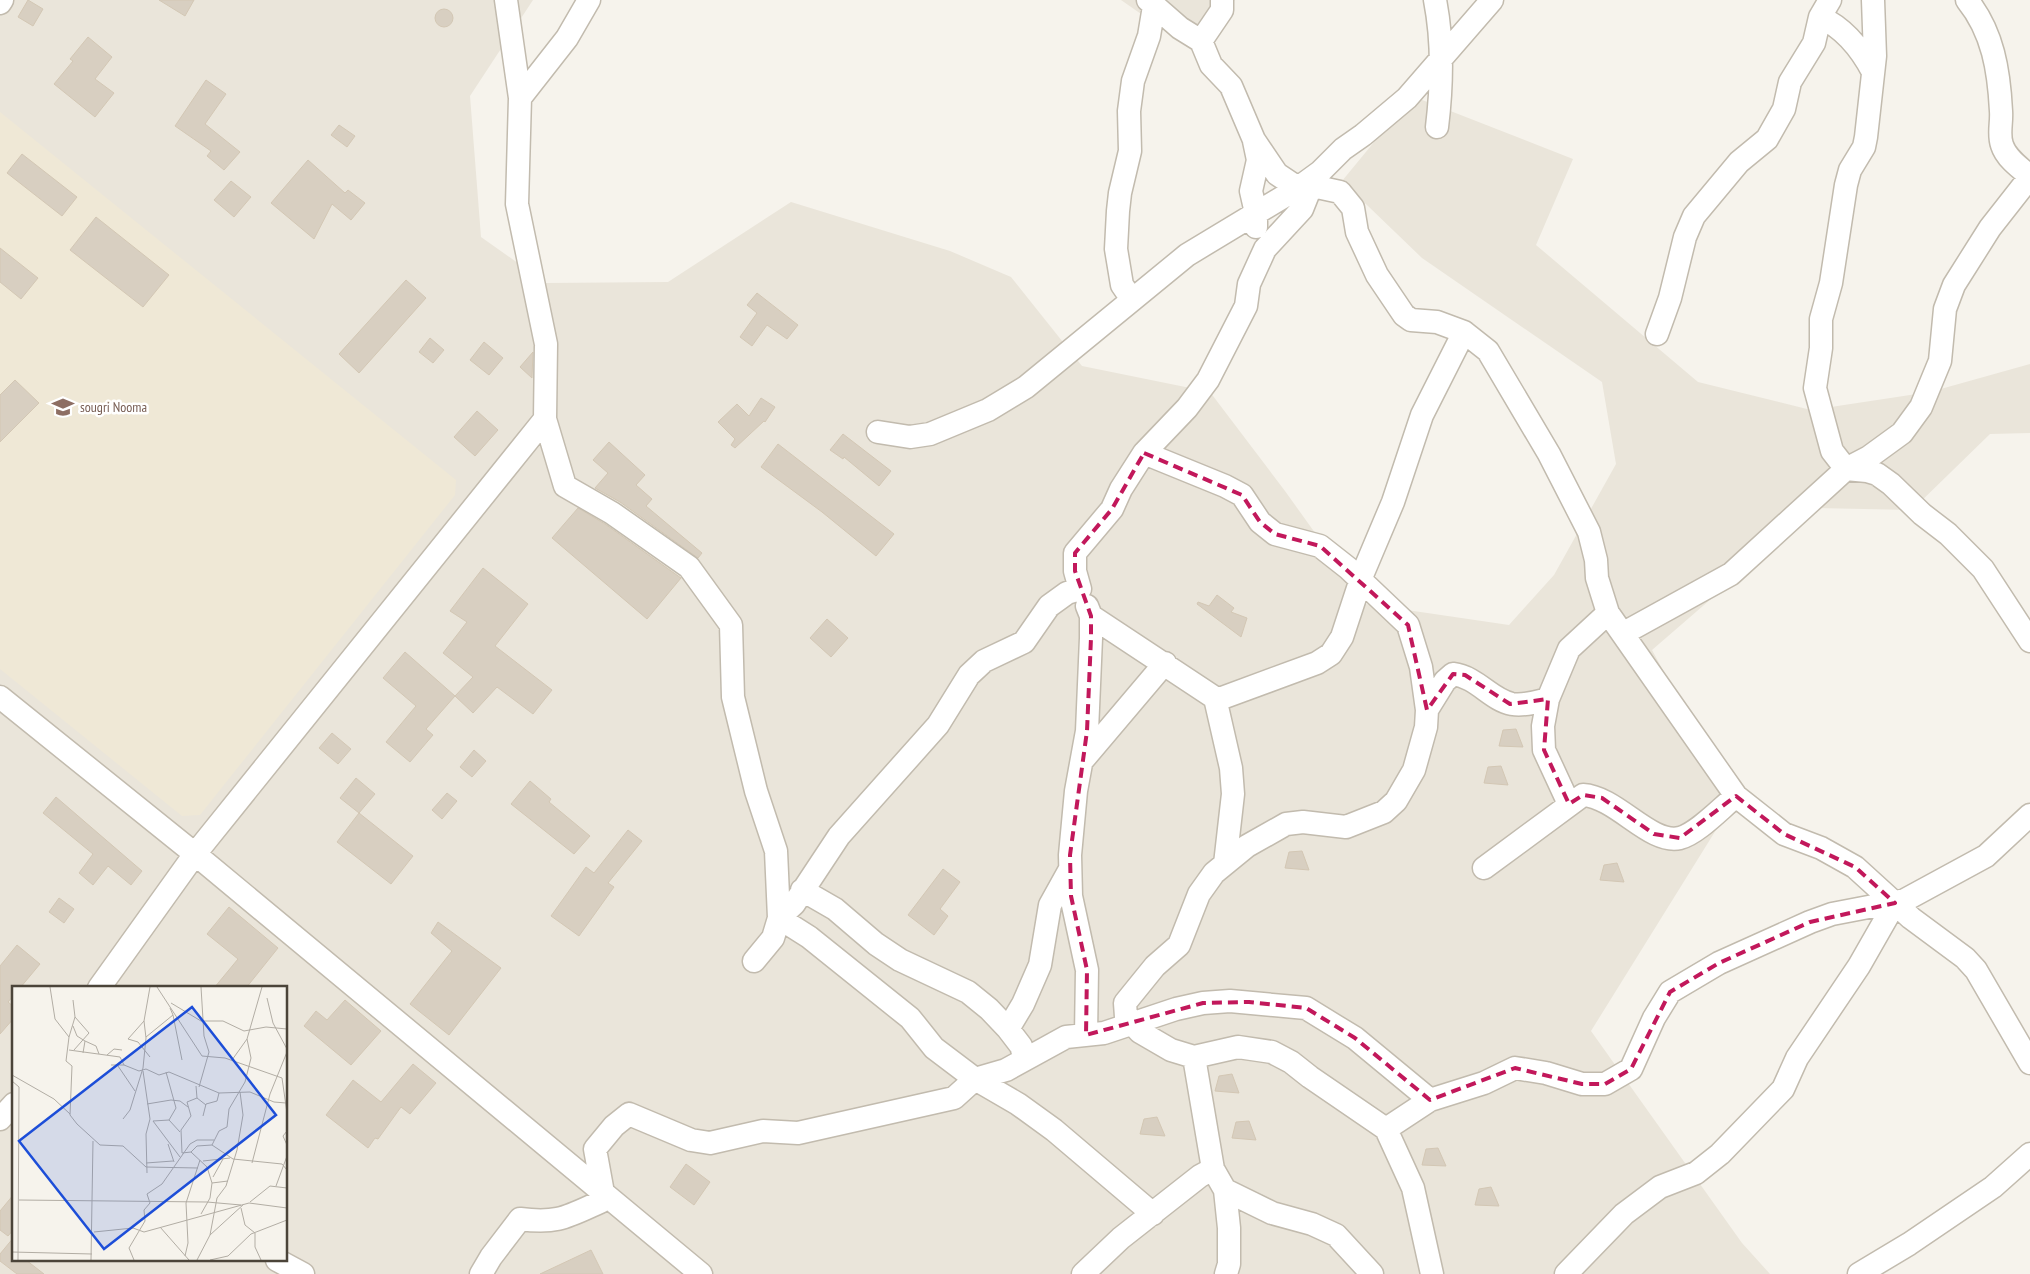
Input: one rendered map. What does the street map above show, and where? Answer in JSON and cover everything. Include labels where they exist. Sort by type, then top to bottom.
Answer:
[{"type":"street","points":[[506,0],[520,98],[517,204],[546,344],[546,419],[565,486],[612,513],[689,567],[731,625],[733,696],[756,791],[776,851],[779,918],[773,938],[754,961]]},
{"type":"street","points":[[520,98],[567,38],[589,0]]},
{"type":"street","points":[[1201,41],[1222,10],[1222,0]]},
{"type":"street","points":[[1435,0],[1440,62],[1440,98],[1437,127]]},
{"type":"street","points":[[878,432],[910,438],[930,434],[988,410],[1026,387],[1131,298],[1187,255],[1298,188],[1320,172],[1343,149],[1407,98],[1492,0]]},
{"type":"street","points":[[1873,0],[1875,56],[1866,137],[1864,147],[1850,170],[1830,283],[1821,319],[1822,348],[1817,365],[1815,388],[1832,452],[1846,469],[1877,474],[1948,534],[1983,569],[2027,632]]},
{"type":"street","points":[[1624,633],[1731,574],[1846,469],[1869,458],[1902,432],[1921,407],[1940,361],[1945,309],[1954,285],[1990,228],[2030,177],[2012,161],[2002,146],[2000,99],[1989,34],[1967,0]]},
{"type":"street","points":[[1086,1035],[1087,970],[1071,896],[1070,869],[1076,791],[1087,731],[1091,616],[1074,571],[1075,553],[1112,509],[1121,489],[1144,454],[1197,397],[1220,360],[1246,306],[1249,284],[1265,249],[1302,209],[1308,194],[1277,174],[1254,140],[1231,86],[1211,65],[1201,41],[1151,3]]},
{"type":"street","points":[[1131,298],[1122,285],[1116,249],[1118,216],[1120,193],[1130,151],[1130,111],[1133,81],[1152,28],[1151,3]]},
{"type":"street","points":[[1825,9],[1833,23],[1862,52],[1873,72]]},
{"type":"street","points":[[1657,334],[1670,298],[1685,237],[1694,216],[1739,162],[1767,138],[1784,109],[1790,82],[1814,43],[1825,9]]},
{"type":"street","points":[[1254,140],[1258,160],[1251,191],[1256,213],[1255,226],[1265,249]]},
{"type":"street","points":[[1298,188],[1317,187],[1340,192],[1353,208],[1357,232],[1368,258],[1391,298],[1404,315],[1411,320],[1437,322],[1464,332],[1488,352],[1549,454],[1590,532],[1597,578],[1608,613],[1624,633],[1736,796],[1784,834],[1821,848],[1855,867],[1895,903],[1966,958],[1976,970],[2030,1063]]},
{"type":"street","points":[[1091,616],[1165,663],[1215,698],[1222,698],[1317,663],[1331,654],[1342,637],[1377,537],[1393,502],[1422,415],[1464,332]]},
{"type":"street","points":[[100,986],[195,854],[546,419]]},
{"type":"street","points":[[1144,454],[1242,495],[1260,522],[1275,534],[1320,546],[1361,582],[1408,625],[1420,667],[1427,710],[1426,727],[1414,770],[1404,789],[1384,812],[1346,826],[1303,822],[1286,824],[1247,846],[1214,873],[1199,894],[1179,945],[1155,966],[1125,1003],[1126,1017],[1148,1037],[1170,1050],[1194,1057],[1238,1047],[1272,1052],[1291,1062],[1310,1078],[1386,1129],[1413,1188],[1432,1274]]},
{"type":"street","points":[[779,918],[794,904],[839,836],[938,724],[969,675],[984,661],[1024,642],[1049,606],[1067,593],[1080,589]]},
{"type":"street","points":[[1569,804],[1544,750],[1543,726],[1548,699],[1569,649],[1608,613]]},
{"type":"street","points":[[1082,761],[1165,663]]},
{"type":"street","points":[[1427,710],[1445,681],[1453,674],[1465,676],[1510,704],[1520,705],[1548,699]]},
{"type":"street","points":[[0,697],[195,854],[700,1274]]},
{"type":"street","points":[[1215,698],[1231,768],[1233,794],[1225,864]]},
{"type":"street","points":[[1484,868],[1582,795],[1602,798],[1654,834],[1680,838],[1695,829],[1736,796]]},
{"type":"street","points":[[1386,1129],[1430,1100],[1484,1083],[1516,1068],[1546,1073],[1582,1084],[1605,1084],[1631,1069],[1654,1018],[1670,992],[1719,963],[1810,922],[1832,914],[1905,900],[1986,856],[2030,815]]},
{"type":"street","points":[[1008,1029],[1024,1004],[1040,965],[1050,905],[1070,869]]},
{"type":"street","points":[[802,890],[835,909],[876,944],[900,960],[968,992],[989,1009],[1008,1029],[1021,1046],[1025,1059]]},
{"type":"street","points":[[1566,1274],[1624,1214],[1660,1187],[1696,1173],[1732,1141],[1783,1089],[1797,1058],[1859,966],[1895,903]]},
{"type":"street","points":[[779,918],[809,937],[910,1018],[934,1048],[975,1079],[1018,1104],[1054,1130],[1153,1214]]},
{"type":"street","points":[[481,1274],[491,1257],[520,1219],[546,1222],[570,1216],[600,1202],[604,1193],[595,1149],[614,1126],[629,1114],[691,1140],[710,1143],[763,1131],[798,1134],[882,1113],[954,1098],[975,1079],[1006,1070],[1066,1037],[1104,1033],[1134,1025],[1176,1009],[1203,1003],[1249,1002],[1306,1008],[1355,1038],[1430,1100]]},
{"type":"street","points":[[1194,1057],[1213,1169],[1225,1190],[1229,1228],[1229,1264],[1226,1274]]},
{"type":"street","points":[[0,1118],[12,1106]]},
{"type":"street","points":[[1859,1274],[1909,1244],[1993,1187],[2030,1154]]},
{"type":"street","points":[[1083,1274],[1121,1238],[1200,1176],[1213,1169]]},
{"type":"street","points":[[1225,1190],[1272,1212],[1312,1224],[1336,1236],[1372,1274]]},
{"type":"street","points":[[281,1262],[303,1274]]},
{"type":"highlighted area","points":[[1144,453],[1242,495],[1260,522],[1275,534],[1320,546],[1408,625],[1427,710],[1453,674],[1465,675],[1510,704],[1548,699],[1544,750],[1569,804],[1583,795],[1602,798],[1654,834],[1680,838],[1736,796],[1784,834],[1855,867],[1895,903],[1810,922],[1719,963],[1670,992],[1631,1069],[1605,1084],[1582,1084],[1515,1068],[1430,1100],[1355,1038],[1306,1008],[1249,1002],[1203,1003],[1086,1035],[1087,970],[1071,896],[1070,855],[1087,731],[1091,616],[1075,571],[1075,553],[1112,509]]},
{"type":"shaded area","points":[[0,0],[533,0],[470,96],[481,237],[546,283],[668,282],[791,202],[950,251],[1011,277],[1082,366],[1210,392],[1285,491],[1366,604],[1509,625],[1554,575],[1616,464],[1602,382],[1422,258],[1342,181],[1412,96],[1573,159],[1536,245],[1698,382],[1811,410],[1930,392],[2030,364],[2030,433],[1990,434],[1912,510],[1816,508],[1652,650],[1734,801],[1591,1031],[1742,1243],[1770,1274],[0,1274]]},
{"type":"shaded area","points":[[1121,0],[1235,0],[1187,46]]},
{"type":"shaded area","points":[[0,112],[456,480],[455,495],[200,815],[182,816],[0,669]]},
{"type":"building","points":[[28,0],[43,9],[33,26],[18,17]]},
{"type":"building","points":[[159,0],[194,0],[185,16]]},
{"type":"building","points":[[444,9],[450,12],[453,18],[450,24],[444,27],[438,24],[435,18],[438,12]]},
{"type":"building","points":[[88,37],[112,57],[95,79],[114,93],[95,117],[54,84],[73,61],[70,59]]},
{"type":"building","points":[[206,80],[226,94],[205,124],[240,152],[224,170],[207,156],[211,151],[175,126]]},
{"type":"building","points":[[339,125],[355,136],[347,147],[331,135]]},
{"type":"building","points":[[22,154],[77,197],[62,216],[7,173]]},
{"type":"building","points":[[308,160],[345,193],[348,190],[365,203],[351,220],[332,204],[314,239],[271,203]]},
{"type":"building","points":[[231,181],[251,197],[234,217],[214,200]]},
{"type":"building","points":[[96,217],[169,275],[143,307],[70,250]]},
{"type":"building","points":[[0,248],[38,278],[21,299],[0,282]]},
{"type":"building","points":[[406,280],[426,298],[359,373],[339,354]]},
{"type":"building","points":[[757,293],[798,325],[787,339],[767,325],[752,346],[740,337],[757,313],[747,305]]},
{"type":"building","points":[[430,338],[444,350],[433,363],[419,352]]},
{"type":"building","points":[[484,342],[503,358],[489,375],[470,360]]},
{"type":"building","points":[[533,352],[532,378],[520,367]]},
{"type":"building","points":[[15,380],[39,403],[0,442],[0,395]]},
{"type":"building","points":[[761,398],[775,407],[765,422],[735,448],[731,445],[735,439],[718,422],[737,404],[749,416]]},
{"type":"building","points":[[477,411],[498,430],[475,456],[454,437]]},
{"type":"building","points":[[843,434],[891,471],[879,486],[844,457],[843,459],[830,450]]},
{"type":"building","points":[[609,442],[645,475],[636,485],[652,499],[646,506],[702,553],[698,558],[620,502],[595,488],[608,473],[593,460]]},
{"type":"building","points":[[778,444],[894,534],[876,556],[822,512],[761,467]]},
{"type":"building","points":[[578,508],[605,524],[681,578],[647,619],[552,538]]},
{"type":"building","points":[[483,568],[528,604],[495,646],[552,690],[533,714],[497,687],[473,713],[455,696],[473,677],[443,653],[467,622],[450,611]]},
{"type":"building","points":[[1217,595],[1234,608],[1231,612],[1247,618],[1241,637],[1197,604],[1198,602],[1209,606]]},
{"type":"building","points":[[827,619],[848,638],[831,657],[810,638]]},
{"type":"building","points":[[405,652],[455,696],[426,729],[433,735],[410,762],[386,742],[416,706],[383,678]]},
{"type":"building","points":[[1516,729],[1523,747],[1499,746],[1503,730]]},
{"type":"building","points":[[332,733],[351,749],[338,764],[319,748]]},
{"type":"building","points":[[474,750],[486,761],[472,777],[460,767]]},
{"type":"building","points":[[1501,766],[1508,785],[1484,783],[1488,767]]},
{"type":"building","points":[[356,778],[375,794],[359,813],[340,798]]},
{"type":"building","points":[[530,781],[551,799],[549,802],[590,836],[574,854],[511,804]]},
{"type":"building","points":[[447,793],[457,801],[442,819],[432,810]]},
{"type":"building","points":[[56,797],[142,871],[131,885],[108,866],[93,885],[79,873],[93,854],[43,813]]},
{"type":"building","points":[[359,813],[413,856],[391,884],[337,842]]},
{"type":"building","points":[[628,830],[642,841],[608,883],[614,887],[579,936],[551,916],[586,867],[594,873]]},
{"type":"building","points":[[1302,851],[1309,870],[1285,868],[1289,852]]},
{"type":"building","points":[[1617,863],[1624,882],[1600,880],[1604,865]]},
{"type":"building","points":[[943,869],[960,882],[940,909],[948,916],[934,935],[908,915]]},
{"type":"building","points":[[59,898],[74,909],[64,923],[49,912]]},
{"type":"building","points":[[229,907],[278,948],[248,986],[216,986],[238,959],[207,934]]},
{"type":"building","points":[[438,922],[501,968],[449,1035],[410,1004],[452,951],[431,933]]},
{"type":"building","points":[[17,945],[40,964],[22,986],[12,986],[12,997],[8,1002],[12,1005],[12,1020],[0,1034],[0,966]]},
{"type":"building","points":[[345,1000],[381,1031],[351,1065],[304,1026],[316,1011],[327,1020]]},
{"type":"building","points":[[413,1064],[436,1083],[410,1114],[401,1107],[378,1139],[375,1138],[368,1148],[326,1115],[353,1080],[381,1102]]},
{"type":"building","points":[[1232,1074],[1239,1093],[1215,1091],[1219,1076]]},
{"type":"building","points":[[1157,1117],[1165,1136],[1140,1134],[1144,1119]]},
{"type":"building","points":[[1249,1121],[1256,1140],[1232,1138],[1236,1122]]},
{"type":"building","points":[[1438,1148],[1446,1166],[1422,1165],[1426,1149]]},
{"type":"building","points":[[686,1164],[710,1182],[694,1205],[670,1187]]},
{"type":"building","points":[[1491,1187],[1499,1206],[1475,1205],[1479,1189]]},
{"type":"building","points":[[12,1196],[12,1231],[8,1236],[0,1230],[0,1211]]},
{"type":"building","points":[[12,1239],[12,1262],[29,1262],[44,1274],[17,1274],[0,1261],[0,1254]]},
{"type":"building","points":[[591,1250],[603,1274],[540,1274]]},
{"type":"place","name":"sougri Nooma","points":[[63,407]]}]
